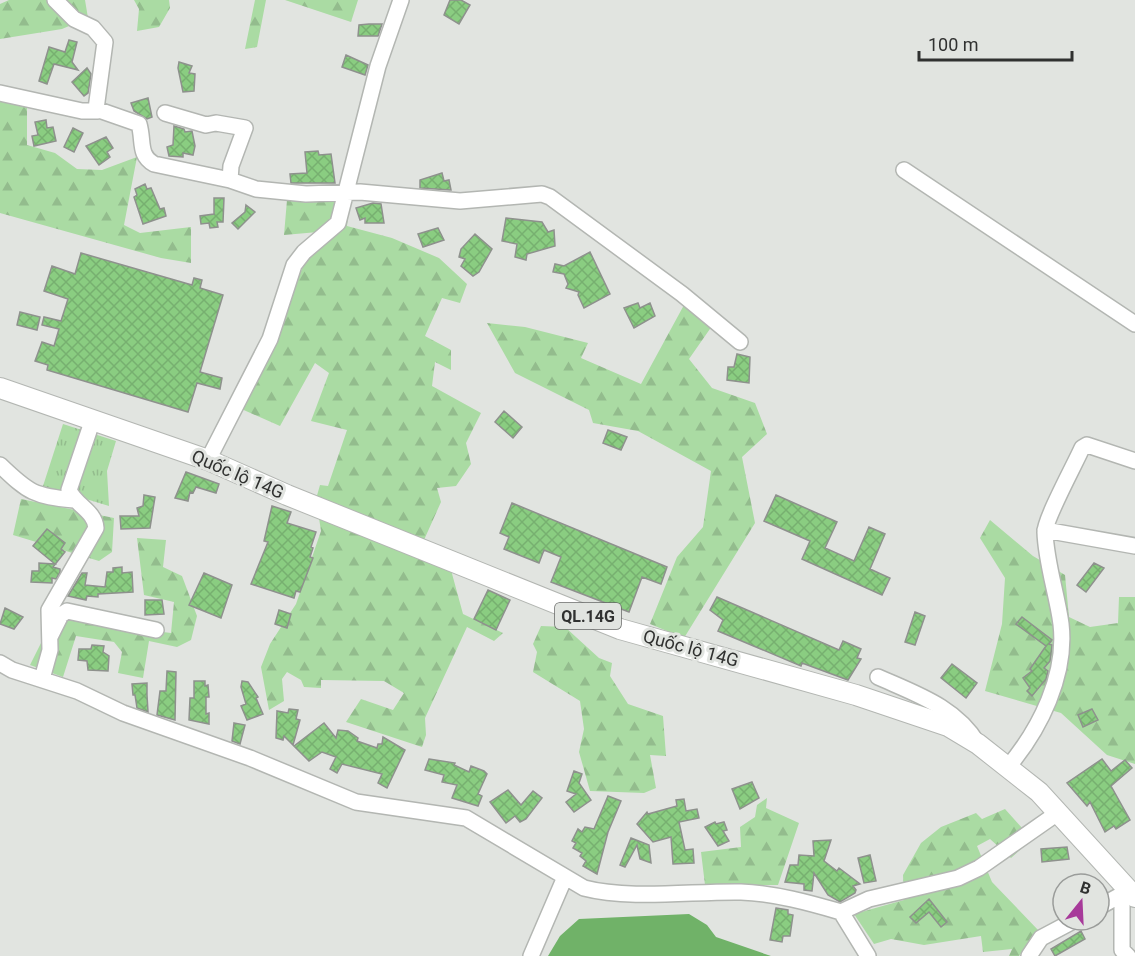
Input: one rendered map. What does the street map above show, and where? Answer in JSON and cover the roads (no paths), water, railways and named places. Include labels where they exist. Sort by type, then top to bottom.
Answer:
[{"type":"main road","name":"Quốc lộ 14G","points":[[0,388],[208,460],[308,503],[620,629],[916,713],[948,726],[978,744],[1008,767],[1059,812],[1129,894]]},
{"type":"street","points":[[55,0],[74,19],[93,28],[105,42],[96,106],[98,111]]},
{"type":"street","points":[[208,460],[270,339],[294,265],[304,252],[335,227],[378,66],[401,0]]},
{"type":"street","points":[[0,93],[82,111],[98,111],[139,124],[145,159],[154,164],[230,180],[256,189],[281,192],[346,192],[460,201],[532,194],[550,197],[682,294],[740,342]]},
{"type":"street","points":[[165,113],[206,125],[216,123],[245,128],[231,166],[230,180]]},
{"type":"street","points":[[904,170],[1135,324]]},
{"type":"street","points":[[42,680],[50,650],[48,615],[51,606],[96,528],[94,518],[75,500],[69,490],[70,481],[93,419]]},
{"type":"street","points":[[1008,767],[1037,729],[1053,687],[1059,657],[1061,627],[1045,530],[1082,448],[1087,444],[1135,461]]},
{"type":"street","points":[[0,465],[25,489],[46,497],[75,500]]},
{"type":"street","points":[[1045,530],[1135,546]]},
{"type":"street","points":[[50,636],[62,615],[67,611],[156,630]]},
{"type":"street","points":[[0,663],[77,691],[123,713],[250,758],[356,802],[466,818],[584,888],[595,891],[744,892],[812,904],[841,912],[868,899],[958,878],[979,868],[1059,812]]},
{"type":"street","points":[[878,677],[951,712],[967,726],[978,744]]},
{"type":"street","points":[[531,956],[565,877]]},
{"type":"street","points":[[1111,902],[1129,894]]},
{"type":"street","points":[[1129,894],[1122,950],[1130,954]]},
{"type":"street","points":[[841,912],[868,956]]},
{"type":"street","points":[[1029,956],[1041,938],[1052,932]]}]
